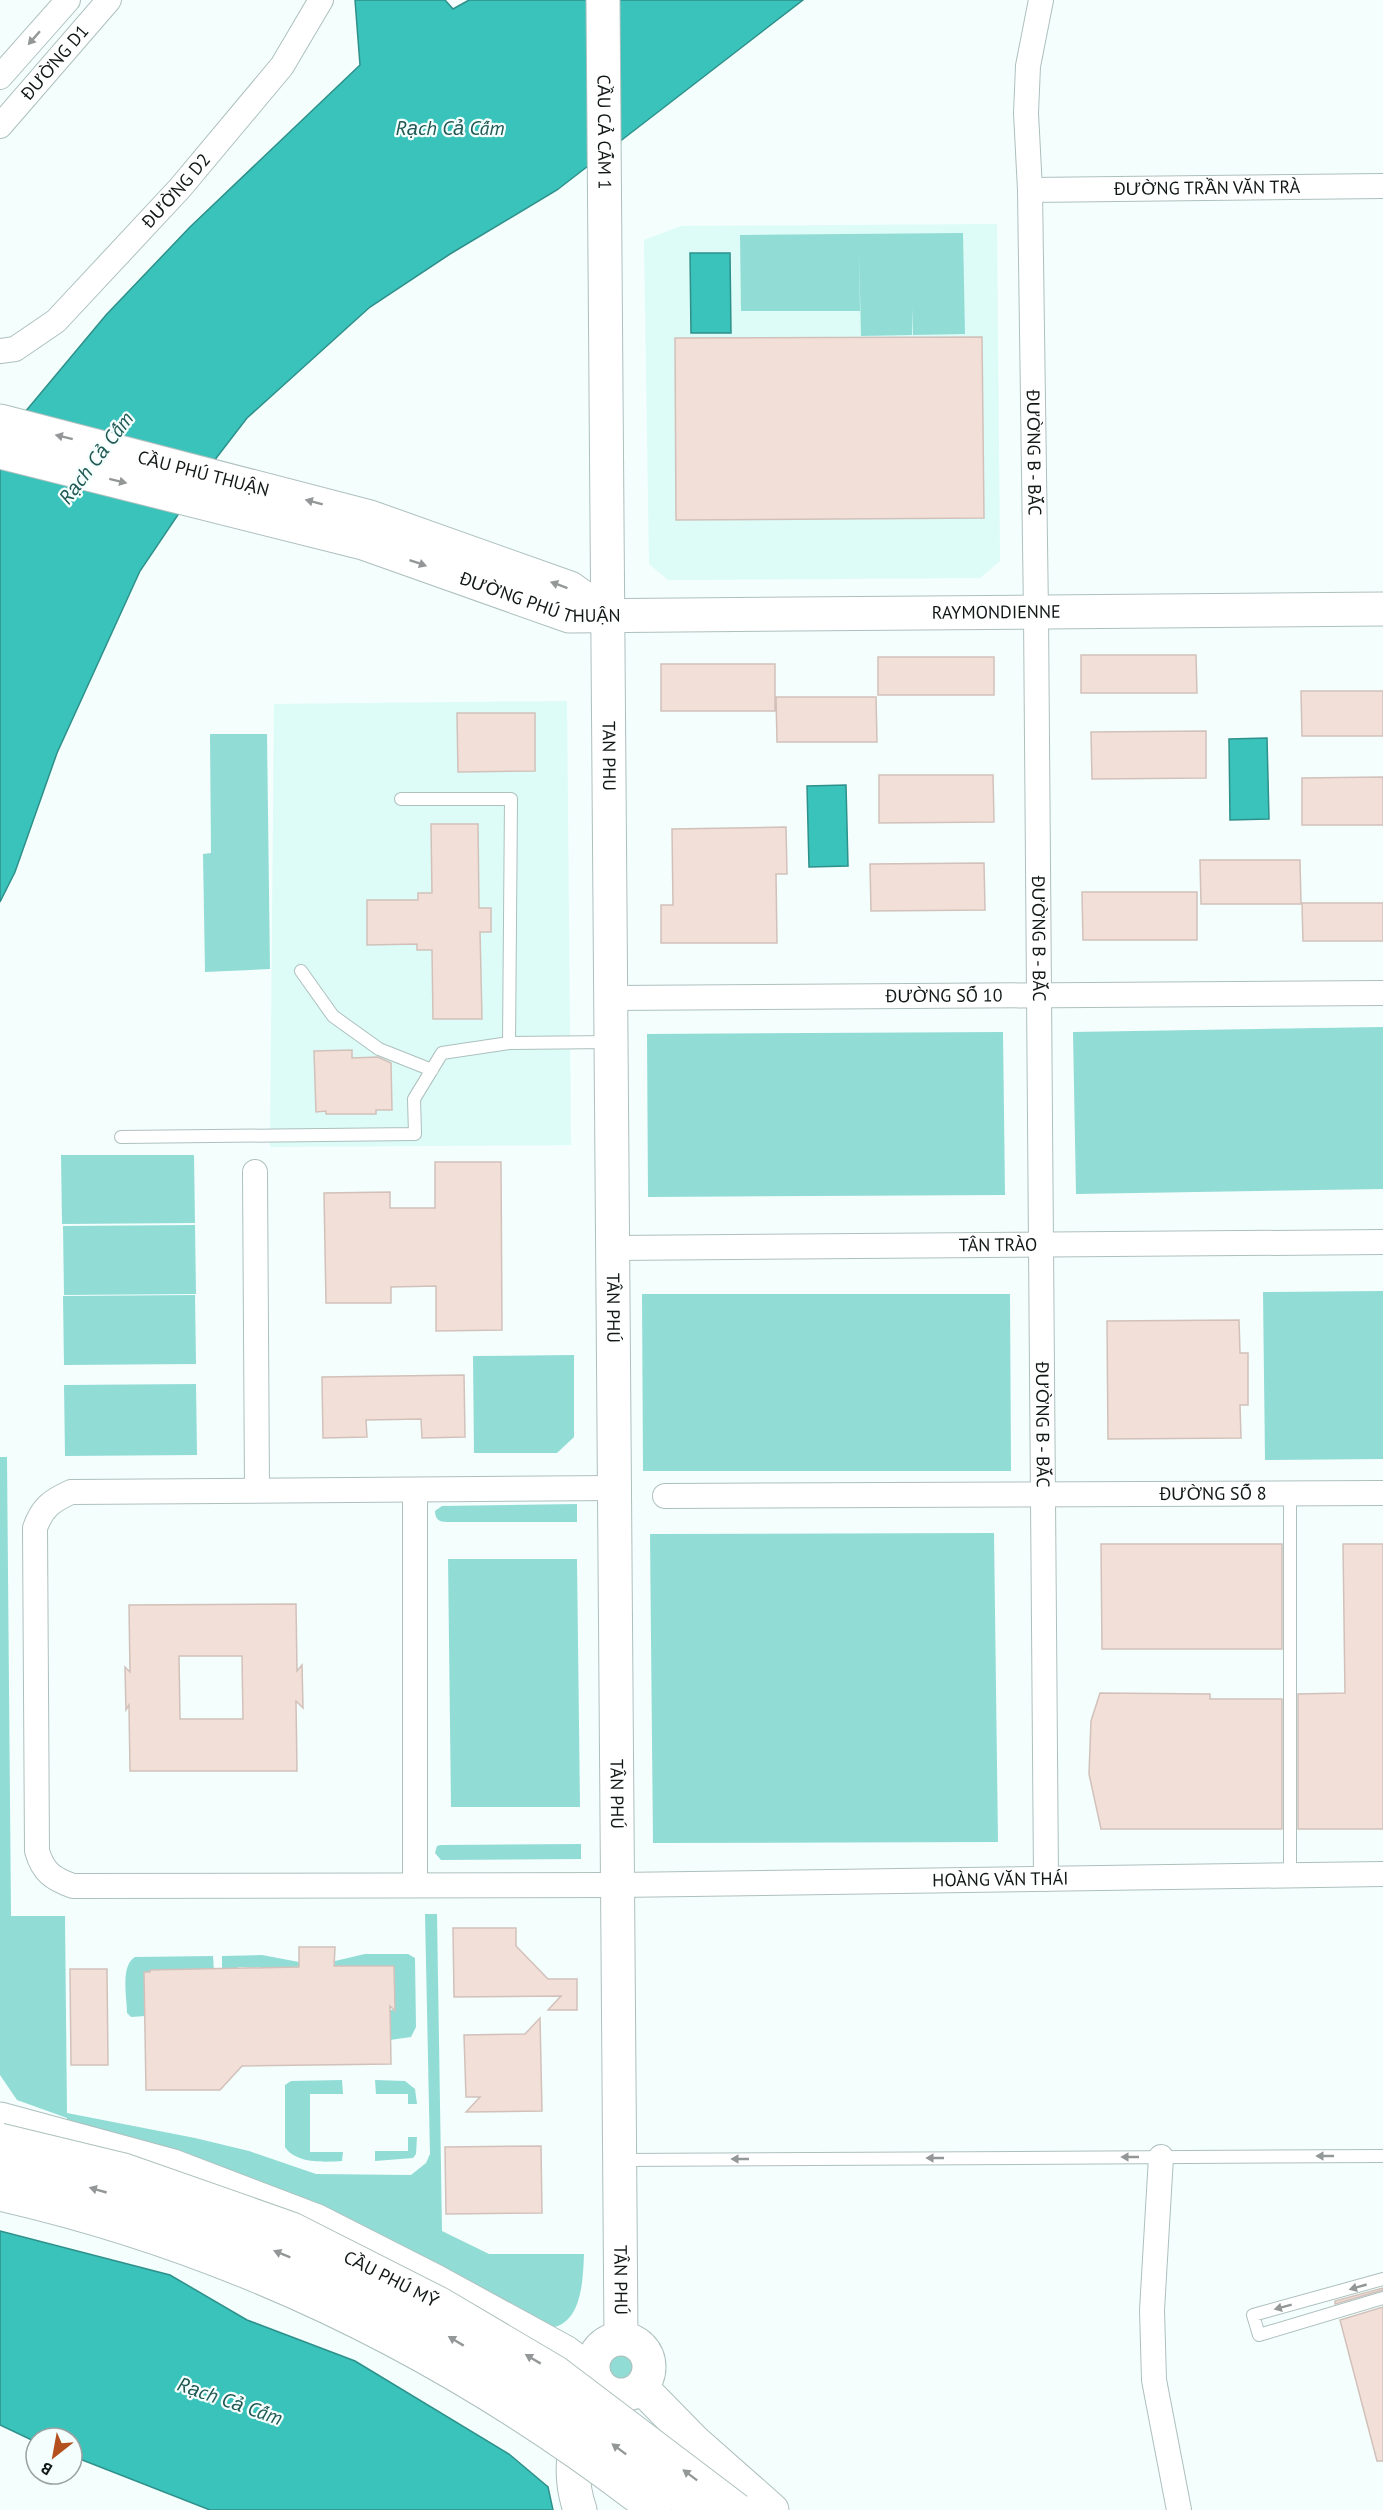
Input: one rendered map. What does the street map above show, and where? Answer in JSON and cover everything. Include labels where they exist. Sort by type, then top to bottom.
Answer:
[{"type":"main road","name":"CẦU CẢ CẤM 1","points":[[603,0],[605,263]]},
{"type":"main road","name":"TAN PHU","points":[[605,263],[614,1248]]},
{"type":"main road","name":"CẦU PHÚ THUẬN","points":[[0,421],[367,530]]},
{"type":"main road","name":"CẦU PHÚ THUẬN","points":[[0,452],[367,530]]},
{"type":"main road","name":"ĐƯỜNG PHÚ THUẬN","points":[[367,530],[569,616],[609,615]]},
{"type":"main road","name":"RAYMONDIENNE","points":[[609,615],[1383,609]]},
{"type":"main road","name":"TÂN PHÚ","points":[[614,1248],[621,2338]]},
{"type":"main road","points":[[0,2119],[173,2166],[317,2221],[435,2281],[565,2352],[596,2380],[616,2395],[625,2395],[641,2387],[649,2371],[649,2361],[638,2345],[621,2338],[611,2340],[597,2350],[593,2357],[596,2380],[580,2421],[573,2455],[573,2489],[580,2510]]},
{"type":"main road","name":"CẦU PHÚ MỸ","points":[[0,2140],[124,2170],[292,2229],[440,2304],[555,2372],[737,2510]]},
{"type":"main road","name":"CẦU PHÚ MỸ","points":[[0,2165],[61,2179],[183,2217],[281,2253],[383,2300],[469,2348],[568,2413],[699,2510]]},
{"type":"main road","points":[[0,2194],[121,2226],[190,2248],[347,2316],[448,2368],[496,2397],[655,2510]]},
{"type":"main road","points":[[0,2207],[117,2236],[182,2258],[341,2326],[486,2405],[564,2454],[636,2510]]},
{"type":"main road","points":[[641,2387],[694,2440],[772,2510]]},
{"type":"street","name":"ĐƯỜNG D1","points":[[0,77],[68,0]]},
{"type":"street","name":"ĐƯỜNG D1","points":[[0,126],[109,0]]},
{"type":"street","name":"ĐƯỜNG D2","points":[[0,351],[15,349],[56,321],[180,188],[282,66],[321,0]]},
{"type":"street","name":"ĐƯỜNG B - BẮC","points":[[1041,0],[1032,41],[1026,88],[1030,190],[1036,613],[1037,995],[1046,1879]]},
{"type":"street","name":"ĐƯỜNG TRẦN VĂN TRÀ","points":[[1030,190],[1383,186]]},
{"type":"street","name":"ĐƯỜNG SỐ 10","points":[[612,998],[1383,993]]},
{"type":"street","points":[[255,1172],[257,1489]]},
{"type":"street","name":"TÂN TRÀO","points":[[614,1248],[1383,1242]]},
{"type":"street","name":"HOÀNG VĂN THÁI","points":[[615,1488],[70,1492],[53,1500],[41,1512],[35,1528],[37,1851],[41,1866],[55,1880],[74,1886],[415,1883],[618,1885],[1383,1874]]},
{"type":"street","points":[[415,1490],[415,1883]]},
{"type":"street","name":"ĐƯỜNG SỐ 8","points":[[665,1496],[1383,1493]]},
{"type":"street","points":[[1161,2157],[1152,2310],[1154,2380],[1179,2510]]},
{"type":"lane","points":[[400,799],[511,799],[510,1043]]},
{"type":"lane","points":[[301,971],[333,1016],[379,1048],[432,1070]]},
{"type":"lane","points":[[121,1137],[415,1134],[414,1099],[442,1053],[510,1043],[612,1042]]},
{"type":"lane","points":[[1290,1494],[1290,1875]]},
{"type":"lane","points":[[620,2160],[1383,2156]]},
{"type":"lane","points":[[1383,2279],[1253,2315],[1259,2335],[1383,2298]]},
{"type":"shaded area","points":[[997,224],[1000,561],[980,578],[668,580],[649,564],[644,240],[681,226]]},
{"type":"shaded area","points":[[963,233],[965,334],[913,335],[912,308],[912,335],[861,336],[859,249],[860,311],[741,311],[740,235]]},
{"type":"shaded area","points":[[567,701],[571,1145],[270,1147],[274,704]]},
{"type":"shaded area","points":[[210,734],[267,734],[270,969],[205,972],[203,854],[211,853]]},
{"type":"shaded area","points":[[1383,1027],[1383,1189],[1076,1194],[1073,1032]]},
{"type":"shaded area","points":[[1003,1032],[1005,1195],[648,1197],[647,1034]]},
{"type":"shaded area","points":[[61,1155],[194,1155],[195,1223],[62,1224]]},
{"type":"shaded area","points":[[195,1225],[196,1294],[64,1295],[63,1226]]},
{"type":"shaded area","points":[[1383,1291],[1383,1459],[1265,1460],[1263,1292]]},
{"type":"shaded area","points":[[642,1294],[1010,1294],[1011,1471],[643,1471]]},
{"type":"shaded area","points":[[195,1295],[196,1364],[64,1365],[63,1296]]},
{"type":"shaded area","points":[[574,1355],[574,1437],[557,1453],[474,1453],[473,1356]]},
{"type":"shaded area","points":[[196,1384],[197,1455],[65,1456],[64,1385]]},
{"type":"shaded area","points":[[0,1457],[7,1457],[11,1916],[65,1916],[67,2113],[249,2151],[316,2174],[411,2175],[426,2163],[430,2154],[425,1914],[437,1914],[442,2231],[489,2254],[584,2254],[583,2276],[578,2300],[574,2311],[559,2326],[547,2328],[67,2125],[67,2118],[17,2100],[0,2075]]},
{"type":"shaded area","points":[[577,1504],[577,1522],[444,1522],[440,1521],[435,1514],[435,1511],[442,1506]]},
{"type":"shaded area","points":[[994,1533],[998,1842],[653,1843],[650,1534]]},
{"type":"shaded area","points":[[448,1559],[577,1559],[580,1807],[451,1807]]},
{"type":"shaded area","points":[[581,1844],[581,1859],[441,1860],[435,1853],[437,1846],[441,1845]]},
{"type":"shaded area","points":[[365,1954],[408,1954],[415,1958],[416,2027],[411,2037],[390,2040],[390,2010],[395,2010],[394,1966],[335,1966],[335,1961]]},
{"type":"shaded area","points":[[262,1955],[299,1962],[299,1967],[238,1967],[238,1983],[222,1983],[222,1956]]},
{"type":"shaded area","points":[[213,1956],[214,1972],[205,1969],[144,1972],[145,2016],[131,2017],[127,2013],[127,1967],[135,1957]]},
{"type":"shaded area","points":[[342,2080],[343,2094],[310,2094],[310,2152],[343,2152],[342,2161],[311,2161],[290,2153],[285,2147],[285,2085],[291,2081]]},
{"type":"shaded area","points":[[375,2080],[405,2081],[415,2089],[417,2104],[408,2104],[408,2094],[376,2094]]},
{"type":"shaded area","points":[[408,2137],[417,2137],[416,2154],[413,2158],[375,2161],[375,2151],[408,2151]]},
{"type":"shaded area","points":[[622,2348],[634,2354],[640,2366],[634,2378],[622,2384],[610,2378],[604,2366],[610,2354]]},
{"type":"water","name":"Rạch Cả Cấm","points":[[355,0],[445,0],[453,9],[469,0],[803,0],[557,190],[450,254],[370,307],[247,418],[217,457],[140,571],[57,753],[15,872],[0,902],[0,442],[106,315],[190,227],[360,65]]},
{"type":"water","points":[[690,253],[730,253],[731,333],[691,333]]},
{"type":"water","points":[[1267,738],[1269,819],[1230,820],[1229,739]]},
{"type":"water","points":[[846,785],[848,866],[809,867],[807,786]]},
{"type":"water","name":"Rạch Cả Cấm","points":[[0,2231],[170,2275],[247,2320],[355,2361],[509,2454],[548,2487],[553,2510],[210,2510],[84,2461],[84,2426],[24,2426],[24,2436],[0,2425]]},
{"type":"building","points":[[982,337],[984,518],[676,520],[675,338]]},
{"type":"building","points":[[1081,655],[1196,655],[1197,693],[1081,693]]},
{"type":"building","points":[[878,657],[994,657],[994,695],[878,695]]},
{"type":"building","points":[[661,664],[775,664],[775,711],[661,711]]},
{"type":"building","points":[[1301,691],[1383,691],[1383,736],[1302,736]]},
{"type":"building","points":[[776,697],[876,697],[877,742],[777,742]]},
{"type":"building","points":[[457,713],[535,713],[535,771],[458,772]]},
{"type":"building","points":[[1206,731],[1206,778],[1092,779],[1091,732]]},
{"type":"building","points":[[879,775],[993,775],[994,822],[879,823]]},
{"type":"building","points":[[1383,777],[1383,825],[1302,825],[1302,778]]},
{"type":"building","points":[[431,824],[478,824],[479,908],[491,908],[491,932],[480,932],[482,1019],[433,1019],[432,950],[417,950],[417,944],[367,945],[367,900],[418,900],[418,893],[432,893]]},
{"type":"building","points":[[786,827],[787,874],[776,874],[777,943],[661,943],[661,905],[673,905],[672,829]]},
{"type":"building","points":[[1200,860],[1300,860],[1301,904],[1201,904]]},
{"type":"building","points":[[984,863],[985,910],[871,911],[870,864]]},
{"type":"building","points":[[1082,892],[1197,892],[1197,940],[1083,940]]},
{"type":"building","points":[[1302,903],[1383,903],[1383,941],[1303,941]]},
{"type":"building","points":[[352,1050],[352,1058],[378,1057],[391,1063],[392,1110],[376,1110],[376,1114],[316,1112],[314,1051]]},
{"type":"building","points":[[435,1162],[501,1162],[502,1330],[436,1331],[436,1286],[391,1287],[391,1303],[326,1303],[324,1193],[390,1192],[390,1208],[435,1208]]},
{"type":"building","points":[[1239,1320],[1240,1353],[1248,1353],[1248,1405],[1240,1405],[1241,1438],[1108,1439],[1107,1321]]},
{"type":"building","points":[[464,1375],[465,1437],[422,1438],[421,1419],[366,1420],[367,1437],[323,1438],[322,1377]]},
{"type":"building","points":[[1101,1544],[1282,1544],[1282,1649],[1102,1649]]},
{"type":"building","points":[[1343,1544],[1383,1544],[1383,1829],[1298,1829],[1298,1694],[1345,1693]]},
{"type":"building","points":[[296,1604],[297,1671],[302,1665],[303,1708],[296,1701],[297,1771],[130,1771],[129,1705],[126,1710],[125,1667],[130,1672],[129,1605]],"holes":[[[179,1656],[242,1656],[243,1719],[180,1719]]]},
{"type":"building","points":[[1100,1693],[1210,1694],[1210,1699],[1282,1699],[1282,1829],[1101,1829],[1089,1774],[1091,1721]]},
{"type":"building","points":[[453,1928],[516,1928],[516,1946],[548,1979],[577,1979],[577,2010],[548,2010],[561,1996],[454,1997]]},
{"type":"building","points":[[299,1947],[335,1947],[334,1966],[394,1966],[395,2011],[390,2006],[391,2064],[242,2066],[220,2090],[146,2090],[144,1972],[150,1972],[150,1970],[299,1967]]},
{"type":"building","points":[[70,1969],[107,1969],[108,2065],[71,2065]]},
{"type":"building","points":[[540,2018],[542,2111],[466,2112],[480,2097],[466,2097],[464,2035],[525,2034]]},
{"type":"building","points":[[541,2146],[542,2213],[446,2214],[445,2147]]},
{"type":"building","points":[[1383,2288],[1383,2290],[1335,2304],[1335,2301]]},
{"type":"building","points":[[1383,2307],[1383,2461],[1377,2461],[1340,2320]]}]
